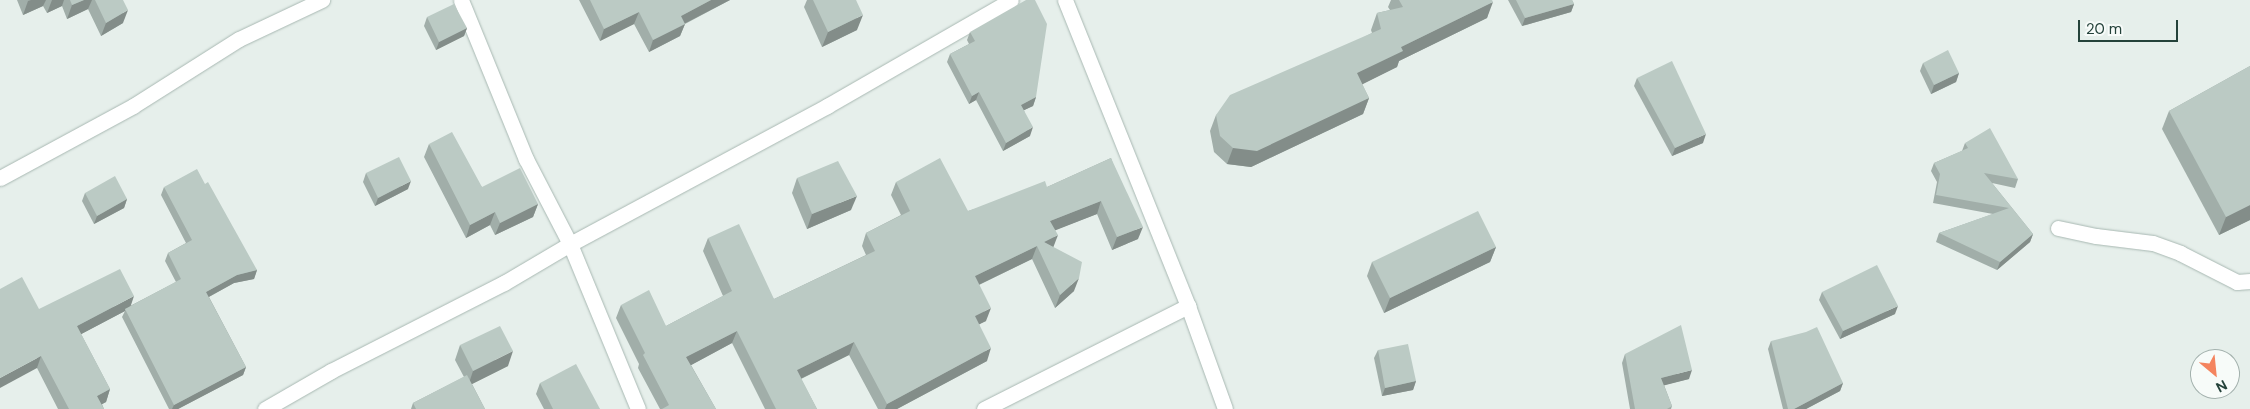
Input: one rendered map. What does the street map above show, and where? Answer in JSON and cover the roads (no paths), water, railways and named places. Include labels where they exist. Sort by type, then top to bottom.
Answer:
[{"type":"street","points":[[0,178],[133,106],[239,39],[322,0]]},
{"type":"street","points":[[461,0],[526,159],[570,244],[638,409]]},
{"type":"street","points":[[265,409],[331,371],[504,283],[570,244],[827,106],[1012,0]]},
{"type":"street","points":[[1065,0],[1188,306],[1225,409]]},
{"type":"street","points":[[2058,228],[2096,236],[2154,242],[2180,252],[2237,282],[2250,281]]},
{"type":"street","points":[[984,409],[1188,306]]}]
